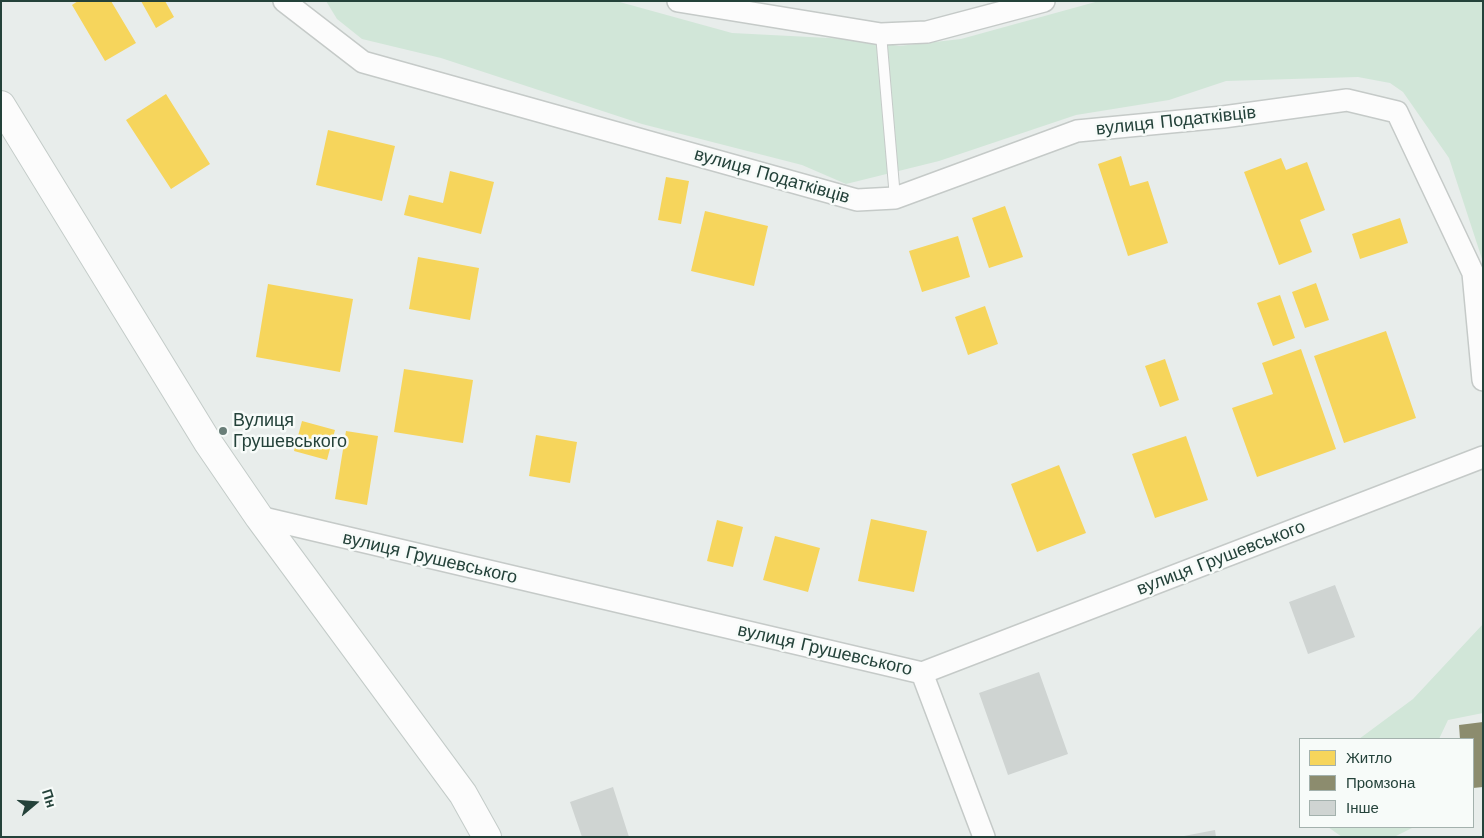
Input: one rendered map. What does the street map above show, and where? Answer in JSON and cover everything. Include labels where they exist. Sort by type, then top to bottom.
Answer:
[{"type":"street","name":"вулиця Податківців","points":[[284,1],[363,62],[857,200],[895,198],[1077,131],[1223,117],[1346,100],[1397,112],[1473,273],[1483,380]]},
{"type":"street","points":[[678,1],[881,34],[927,32],[1044,1]]},
{"type":"street","points":[[1,105],[207,441],[259,518],[463,794],[487,837]]},
{"type":"street","name":"вулиця Грушевського","points":[[259,518],[922,673],[1483,457]]},
{"type":"street","points":[[922,673],[984,837]]},
{"type":"lane","points":[[881,34],[895,198]]},
{"type":"green space","points":[[326,1],[616,1],[732,33],[868,40],[899,46],[961,39],[1099,1],[1483,1],[1483,262],[1449,158],[1403,92],[1390,83],[1358,77],[1226,81],[1169,100],[1076,115],[939,161],[846,184],[802,165],[642,124],[441,58],[362,39],[337,19]]},
{"type":"green space","points":[[1483,624],[1483,713],[1448,720],[1439,738],[1360,738],[1413,699]]},
{"type":"green space","points":[[1329,828],[1412,828],[1394,837],[1342,837]]},
{"type":"building: Житло","points":[[78,1],[111,1],[136,43],[105,61],[72,5]]},
{"type":"building: Житло","points":[[141,1],[165,1],[174,17],[156,28]]},
{"type":"building: Житло","points":[[166,94],[210,164],[171,189],[126,120]]},
{"type":"building: Житло","points":[[328,130],[395,146],[382,201],[316,185]]},
{"type":"building: Житло","points":[[1121,156],[1130,186],[1148,181],[1168,243],[1128,256],[1098,164]]},
{"type":"building: Житло","points":[[1281,158],[1286,170],[1307,162],[1325,210],[1300,220],[1312,252],[1279,265],[1244,172]]},
{"type":"building: Житло","points":[[450,171],[494,182],[481,234],[404,215],[409,195],[443,203]]},
{"type":"building: Житло","points":[[666,177],[689,181],[681,224],[658,220]]},
{"type":"building: Житло","points":[[1005,206],[1023,257],[989,268],[972,218]]},
{"type":"building: Житло","points":[[705,211],[768,226],[754,286],[691,271]]},
{"type":"building: Житло","points":[[1400,218],[1408,243],[1360,259],[1352,234]]},
{"type":"building: Житло","points":[[958,236],[970,277],[922,292],[909,251]]},
{"type":"building: Житло","points":[[418,257],[479,268],[470,320],[409,309]]},
{"type":"building: Житло","points":[[1316,283],[1329,320],[1305,328],[1292,292]]},
{"type":"building: Житло","points":[[268,284],[353,299],[340,372],[256,357]]},
{"type":"building: Житло","points":[[1280,295],[1295,338],[1273,346],[1257,303]]},
{"type":"building: Житло","points":[[985,306],[998,344],[968,355],[955,317]]},
{"type":"building: Житло","points":[[1386,331],[1416,418],[1344,443],[1314,356]]},
{"type":"building: Житло","points":[[1301,349],[1336,449],[1257,477],[1232,408],[1273,394],[1262,363]]},
{"type":"building: Житло","points":[[1165,359],[1179,400],[1160,407],[1145,366]]},
{"type":"building: Житло","points":[[404,369],[473,380],[463,443],[394,432]]},
{"type":"building: Житло","points":[[302,421],[335,430],[327,460],[294,451]]},
{"type":"building: Житло","points":[[346,431],[378,436],[367,505],[335,499]]},
{"type":"building: Житло","points":[[536,435],[577,442],[570,483],[529,476]]},
{"type":"building: Житло","points":[[1186,436],[1208,500],[1155,518],[1132,454]]},
{"type":"building: Житло","points":[[1059,465],[1086,533],[1037,552],[1011,484]]},
{"type":"building: Житло","points":[[871,519],[927,531],[914,592],[858,581]]},
{"type":"building: Житло","points":[[717,520],[743,527],[733,567],[707,561]]},
{"type":"building: Житло","points":[[775,536],[820,548],[808,592],[763,580]]},
{"type":"building: Промзона","points":[[1483,722],[1483,787],[1474,788],[1474,738],[1460,738],[1459,725]]},
{"type":"building: Інше","points":[[1335,585],[1355,637],[1308,654],[1289,602]]},
{"type":"building: Інше","points":[[1039,672],[1068,754],[1008,775],[979,693]]},
{"type":"building: Інше","points":[[613,787],[629,837],[582,837],[570,802]]},
{"type":"building: Інше","points":[[1215,830],[1216,837],[1184,837],[1184,836]]},
{"type":"place","name":"Вулиця Грушевського","points":[[223,431]]}]
